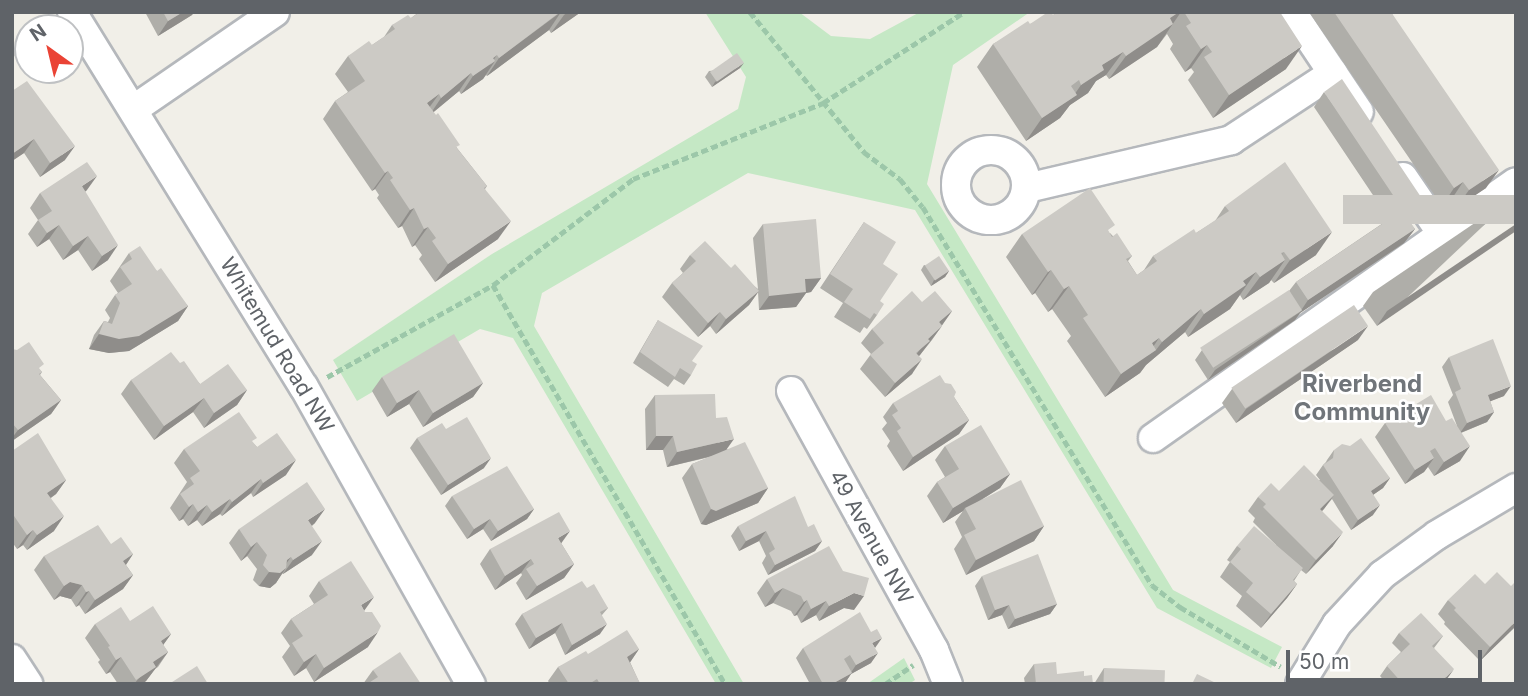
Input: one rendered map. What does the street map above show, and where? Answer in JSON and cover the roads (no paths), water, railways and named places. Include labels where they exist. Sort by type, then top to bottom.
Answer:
[{"type":"street","name":"Whitemud Road NW","points":[[72,12],[303,387],[471,684]]},
{"type":"street","points":[[134,110],[275,12]]},
{"type":"street","points":[[1292,12],[1372,130]]},
{"type":"street","points":[[1027,188],[1231,141],[1333,73]]},
{"type":"street","points":[[1387,153],[1442,234]]},
{"type":"street","points":[[1153,438],[1442,234],[1505,178]]},
{"type":"street","name":"49 Avenue NW","points":[[791,391],[934,650],[948,684]]},
{"type":"street","points":[[1301,682],[1337,624],[1382,575],[1428,541],[1516,488]]},
{"type":"street","points":[[12,659],[28,684]]},
{"type":"district","name":"Riverbend Community","points":[[1362,398]]}]
